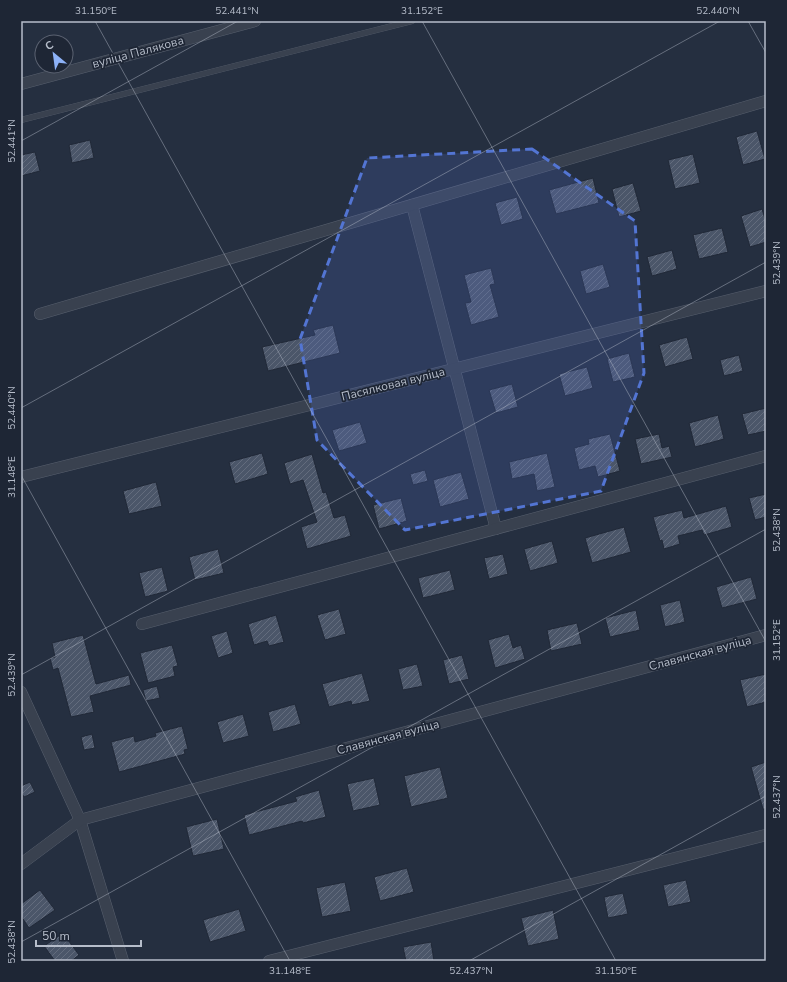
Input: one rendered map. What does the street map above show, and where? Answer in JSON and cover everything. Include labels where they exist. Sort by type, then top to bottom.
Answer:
[{"type":"street","name":"вуліца Палякова","points":[[21,84],[255,21]]},
{"type":"street","points":[[40,314],[766,101]]},
{"type":"street","points":[[412,205],[496,529]]},
{"type":"street","name":"Пасялковая вуліца","points":[[21,477],[766,291]]},
{"type":"street","points":[[142,624],[766,456]]},
{"type":"street","name":"Славянская вуліца","points":[[21,864],[80,820],[766,635]]},
{"type":"street","points":[[21,692],[80,820],[123,961]]},
{"type":"street","points":[[269,961],[766,835]]},
{"type":"lane","points":[[21,120],[412,21]]},
{"type":"highlighted area","points":[[532,149],[635,221],[644,373],[601,491],[405,530],[317,440],[300,339],[367,158]]},
{"type":"building","points":[[757,131],[765,159],[743,165],[736,137]]},
{"type":"building","points":[[90,140],[94,158],[72,163],[69,145]]},
{"type":"building","points":[[35,152],[40,171],[21,176],[21,155]]},
{"type":"building","points":[[693,154],[700,183],[675,189],[668,160]]},
{"type":"building","points":[[593,178],[599,203],[556,214],[549,190]]},
{"type":"building","points":[[633,183],[641,211],[619,217],[612,189]]},
{"type":"building","points":[[517,197],[523,219],[501,225],[495,203]]},
{"type":"building","points":[[762,209],[766,222],[766,242],[750,247],[741,216]]},
{"type":"building","points":[[722,228],[728,252],[699,259],[693,235]]},
{"type":"building","points":[[672,250],[677,269],[652,276],[647,257]]},
{"type":"building","points":[[603,264],[610,287],[586,294],[580,271]]},
{"type":"building","points":[[491,268],[495,284],[490,285],[499,317],[471,325],[465,303],[471,302],[464,275]]},
{"type":"building","points":[[333,325],[340,353],[268,371],[262,347],[315,335],[313,330]]},
{"type":"building","points":[[687,337],[693,359],[665,367],[659,345]]},
{"type":"building","points":[[629,353],[635,377],[613,382],[607,359]]},
{"type":"building","points":[[739,355],[743,371],[724,376],[720,360]]},
{"type":"building","points":[[587,367],[593,388],[565,396],[559,374]]},
{"type":"building","points":[[512,384],[518,407],[496,413],[489,390]]},
{"type":"building","points":[[766,408],[766,431],[748,435],[742,414]]},
{"type":"building","points":[[718,415],[724,439],[695,447],[689,423]]},
{"type":"building","points":[[360,422],[367,443],[339,451],[332,430]]},
{"type":"building","points":[[610,434],[620,471],[598,477],[595,466],[579,470],[574,448],[589,444],[588,439]]},
{"type":"building","points":[[659,434],[662,448],[669,446],[672,457],[641,464],[635,439]]},
{"type":"building","points":[[262,453],[268,474],[235,484],[229,462]]},
{"type":"building","points":[[547,453],[555,487],[537,491],[534,474],[512,479],[509,462]]},
{"type":"building","points":[[312,454],[323,493],[326,492],[334,518],[345,515],[351,536],[307,549],[301,527],[317,522],[303,480],[290,484],[284,463]]},
{"type":"building","points":[[425,470],[428,481],[413,485],[410,474]]},
{"type":"building","points":[[461,472],[469,499],[440,507],[433,480]]},
{"type":"building","points":[[156,482],[162,506],[129,514],[123,491]]},
{"type":"building","points":[[766,494],[766,517],[755,520],[749,498]]},
{"type":"building","points":[[401,498],[407,521],[379,529],[373,505]]},
{"type":"building","points":[[726,506],[732,527],[704,535],[702,530],[678,536],[680,544],[664,549],[653,517],[682,510],[684,518]]},
{"type":"building","points":[[624,527],[631,552],[592,563],[585,538]]},
{"type":"building","points":[[552,541],[558,563],[530,571],[524,549]]},
{"type":"building","points":[[218,549],[224,573],[195,580],[189,557]]},
{"type":"building","points":[[503,554],[508,574],[489,579],[484,558]]},
{"type":"building","points":[[162,567],[168,591],[145,597],[139,573]]},
{"type":"building","points":[[450,570],[455,590],[423,598],[418,578]]},
{"type":"building","points":[[751,577],[757,599],[722,608],[716,587]]},
{"type":"building","points":[[680,600],[685,622],[665,627],[660,605]]},
{"type":"building","points":[[339,609],[346,634],[325,640],[317,615]]},
{"type":"building","points":[[636,610],[640,630],[610,637],[605,618]]},
{"type":"building","points":[[276,615],[284,642],[269,646],[267,641],[254,645],[248,624]]},
{"type":"building","points":[[577,623],[582,644],[551,651],[547,630]]},
{"type":"building","points":[[227,631],[233,653],[218,658],[211,636]]},
{"type":"building","points":[[509,634],[513,648],[521,645],[525,659],[495,668],[488,640]]},
{"type":"building","points":[[83,635],[96,684],[129,675],[131,685],[90,696],[94,712],[71,717],[58,668],[53,670],[50,658],[55,657],[52,643]]},
{"type":"building","points":[[172,645],[178,666],[173,667],[175,676],[148,683],[140,653]]},
{"type":"building","points":[[462,655],[469,679],[449,684],[443,660]]},
{"type":"building","points":[[417,664],[423,686],[403,690],[398,669]]},
{"type":"building","points":[[362,673],[370,701],[352,705],[351,701],[329,707],[322,684]]},
{"type":"building","points":[[766,674],[766,702],[747,707],[740,680]]},
{"type":"building","points":[[157,686],[160,698],[146,701],[143,690]]},
{"type":"building","points":[[295,704],[301,724],[273,732],[268,712]]},
{"type":"building","points":[[243,714],[249,736],[223,743],[217,722]]},
{"type":"building","points":[[182,726],[188,749],[184,750],[185,754],[119,772],[111,742],[134,736],[135,742],[156,736],[155,733]]},
{"type":"building","points":[[92,734],[95,748],[84,750],[81,737]]},
{"type":"building","points":[[766,762],[766,809],[763,809],[751,767]]},
{"type":"building","points":[[440,767],[448,798],[411,807],[404,776]]},
{"type":"building","points":[[374,778],[380,805],[353,811],[347,784]]},
{"type":"building","points":[[30,782],[35,792],[24,797],[21,792],[21,786]]},
{"type":"building","points":[[319,790],[326,817],[303,823],[302,821],[249,835],[244,815],[297,801],[295,797]]},
{"type":"building","points":[[217,819],[224,849],[193,856],[186,827]]},
{"type":"building","points":[[407,868],[414,892],[380,901],[374,877]]},
{"type":"building","points":[[686,880],[691,902],[668,907],[663,885]]},
{"type":"building","points":[[345,882],[351,911],[322,917],[316,888]]},
{"type":"building","points":[[40,890],[55,910],[29,928],[21,916],[21,904]]},
{"type":"building","points":[[623,893],[628,914],[608,918],[604,897]]},
{"type":"building","points":[[239,909],[246,931],[210,942],[203,920]]},
{"type":"building","points":[[553,910],[559,939],[528,946],[521,918]]},
{"type":"building","points":[[63,933],[79,955],[71,961],[55,961],[44,946]]},
{"type":"building","points":[[431,942],[434,961],[406,961],[403,947]]}]
